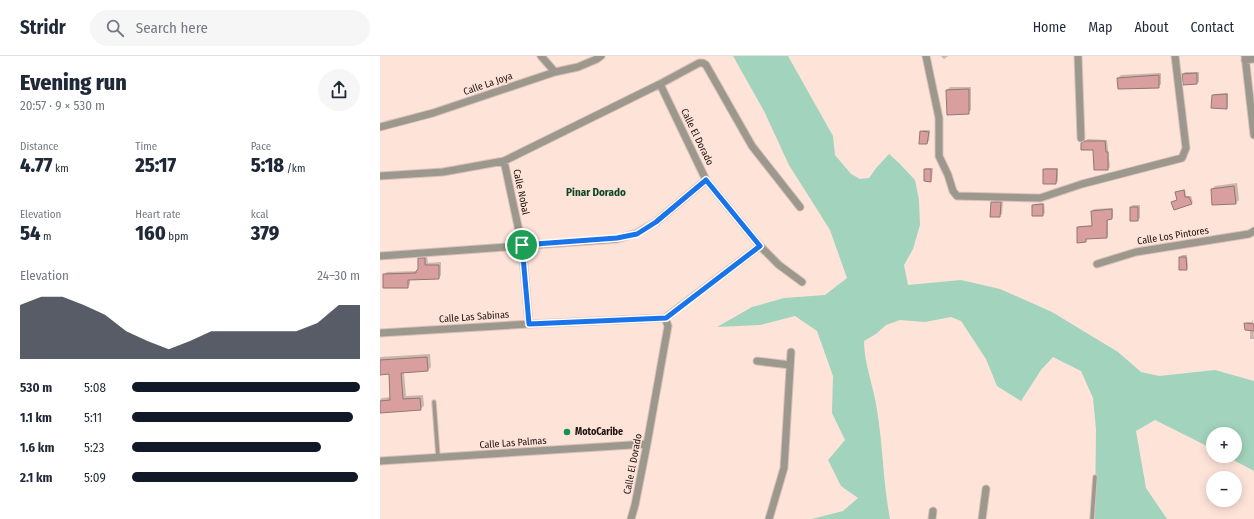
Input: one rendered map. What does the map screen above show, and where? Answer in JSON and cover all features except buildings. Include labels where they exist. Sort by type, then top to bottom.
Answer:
[{"type":"street","points":[[541,56],[555,72]]},
{"type":"street","name":"Calle La Joya","points":[[380,126],[433,114],[555,72],[578,67],[601,56]]},
{"type":"street","points":[[926,56],[939,118],[939,156],[948,175],[953,191],[957,196],[1040,198],[1082,184],[1182,158],[1186,148],[1175,56]]},
{"type":"street","points":[[1078,56],[1082,138]]},
{"type":"street","points":[[1254,59],[1245,58],[1254,135]]},
{"type":"street","points":[[380,176],[443,172],[504,160],[660,84],[699,63],[703,63],[706,65],[752,146],[800,207]]},
{"type":"street","name":"Calle El Dorado","points":[[660,84],[706,180],[760,246],[779,265],[802,282]]},
{"type":"street","name":"Calle Nobal","points":[[504,160],[522,245],[529,324]]},
{"type":"street","points":[[380,256],[617,238],[637,234],[656,222],[706,180]]},
{"type":"street","name":"Calle Los Pintores","points":[[1097,264],[1136,252],[1254,232]]},
{"type":"street","points":[[666,318],[760,246]]},
{"type":"street","name":"Calle El Dorado","points":[[631,519],[647,444],[668,326],[666,318]]},
{"type":"street","name":"Calle Las Sabinas","points":[[380,333],[666,318]]},
{"type":"street","points":[[769,519],[784,468],[791,352]]},
{"type":"street","points":[[757,361],[790,365]]},
{"type":"street","name":"Calle Las Palmas","points":[[380,461],[647,444]]},
{"type":"street","points":[[982,519],[986,489]]},
{"type":"street","points":[[932,519],[933,511]]},
{"type":"lane","points":[[434,402],[438,458]]},
{"type":"lane","points":[[1092,519],[1094,477]]},
{"type":"green space","points":[[733,56],[788,56],[833,136],[835,155],[851,174],[860,179],[869,178],[889,154],[915,180],[919,200],[920,225],[913,249],[904,265],[908,285],[961,280],[1000,289],[1052,312],[1118,352],[1141,372],[1159,376],[1215,370],[1254,381],[1254,471],[1239,463],[1242,463],[1242,427],[1206,427],[1206,446],[1155,420],[1136,431],[1146,488],[1167,519],[1095,519],[1096,429],[1093,398],[1081,371],[1053,357],[1041,370],[1021,401],[997,386],[986,359],[961,321],[951,317],[925,322],[900,320],[886,325],[876,334],[864,341],[864,350],[876,401],[890,519],[812,519],[843,511],[858,498],[841,486],[828,460],[845,440],[832,413],[833,376],[817,331],[795,316],[760,325],[717,327],[752,307],[784,298],[825,295],[847,278],[830,230],[789,165],[764,111]]},
{"type":"place","name":"MotoCaribe","points":[[567,432]]},
{"type":"district","name":"Pinar Dorado","points":[[596,192]]},
{"type":"route","points":[[706,180],[733,211],[760,246],[666,318],[529,324],[522,245],[617,238],[637,234],[656,222],[706,180]]}]
